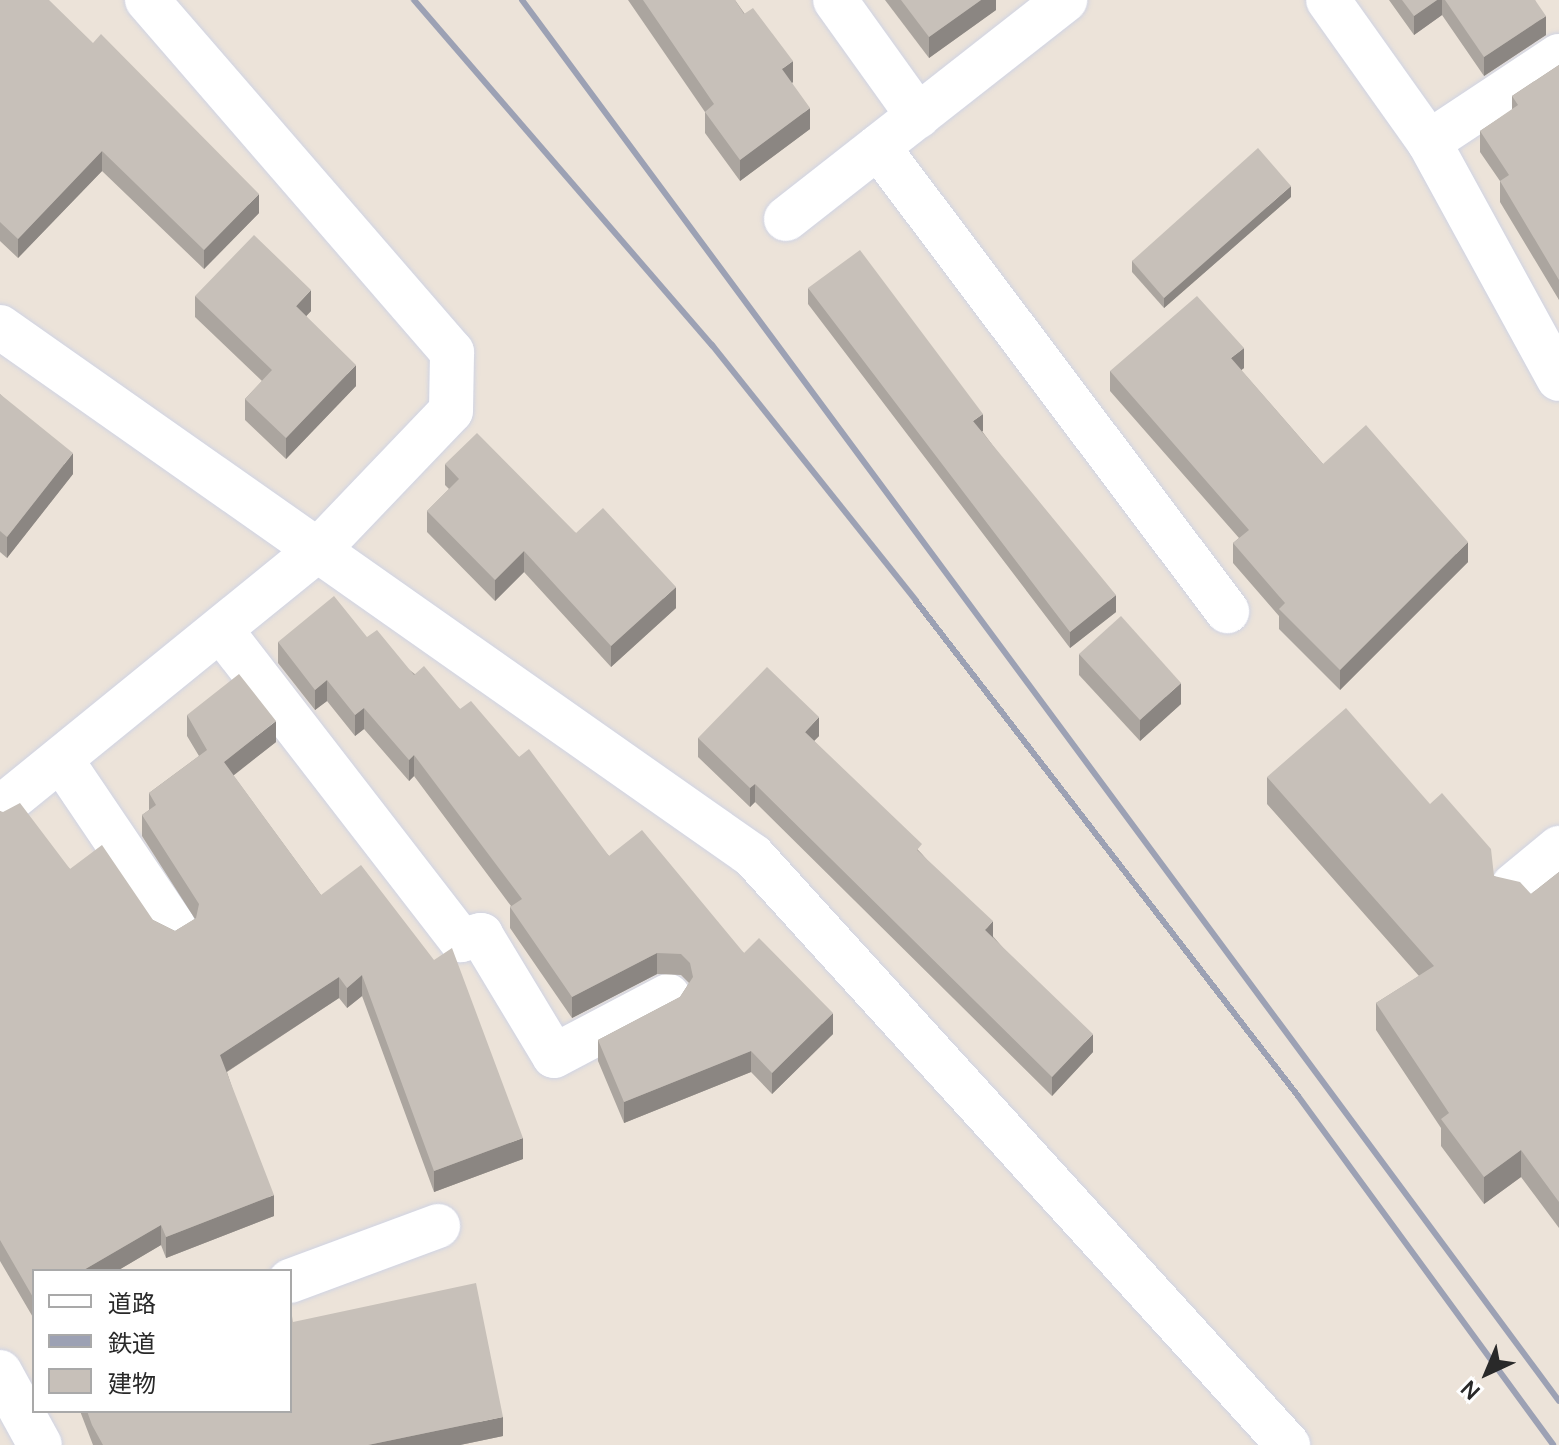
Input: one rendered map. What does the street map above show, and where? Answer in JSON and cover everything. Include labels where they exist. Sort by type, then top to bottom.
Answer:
[{"type":"street","points":[[0,808],[62,761],[318,550],[451,411],[452,352],[147,0]]},
{"type":"street","points":[[835,0],[918,116]]},
{"type":"street","points":[[786,219],[1065,0]]},
{"type":"street","points":[[1328,0],[1429,142],[1559,379]]},
{"type":"street","points":[[1429,142],[1559,56]]},
{"type":"street","points":[[878,147],[1227,611]]},
{"type":"street","points":[[0,327],[753,856],[1288,1445]]},
{"type":"street","points":[[221,630],[461,940],[481,935],[554,1056],[668,996]]},
{"type":"street","points":[[62,761],[174,927]]},
{"type":"street","points":[[1513,886],[1559,848]]},
{"type":"street","points":[[292,1280],[438,1226]]},
{"type":"street","points":[[14,1378],[40,1445]]},
{"type":"building","points":[[0,0],[49,0],[93,43],[101,34],[259,194],[204,250],[102,151],[18,239],[0,222]]},
{"type":"building","points":[[643,0],[735,0],[744,14],[753,8],[793,61],[782,69],[810,108],[740,160],[705,112],[714,104]]},
{"type":"building","points":[[901,0],[981,0],[929,37]]},
{"type":"building","points":[[1402,0],[1437,0],[1414,16]]},
{"type":"building","points":[[1445,0],[1535,0],[1546,16],[1484,57]]},
{"type":"building","points":[[1559,65],[1559,280],[1500,181],[1509,175],[1480,131],[1518,105],[1512,96]]},
{"type":"building","points":[[1258,148],[1291,186],[1164,298],[1132,261]]},
{"type":"building","points":[[254,235],[311,290],[296,306],[356,365],[286,438],[245,399],[272,370],[195,296]]},
{"type":"building","points":[[860,250],[983,414],[973,421],[1116,595],[1070,632],[808,288]]},
{"type":"building","points":[[1197,296],[1244,348],[1231,358],[1323,464],[1366,425],[1468,542],[1340,670],[1279,609],[1285,603],[1233,543],[1249,530],[1110,371]]},
{"type":"building","points":[[0,394],[73,453],[7,537],[0,531]]},
{"type":"building","points":[[477,433],[576,533],[603,508],[676,587],[611,646],[524,551],[495,580],[427,511],[459,479],[445,464]]},
{"type":"building","points":[[334,596],[367,637],[377,630],[414,675],[424,666],[460,709],[471,701],[519,757],[529,749],[609,856],[642,830],[744,953],[759,938],[833,1013],[772,1073],[751,1051],[624,1102],[598,1040],[680,997],[693,977],[690,963],[681,954],[657,953],[572,997],[510,907],[522,899],[414,755],[409,760],[364,708],[355,715],[327,680],[315,690],[278,642]]},
{"type":"building","points":[[1121,616],[1181,683],[1140,720],[1079,654]]},
{"type":"building","points":[[767,667],[819,717],[805,732],[922,844],[917,850],[993,921],[985,930],[1093,1034],[1052,1077],[755,784],[750,788],[698,738]]},
{"type":"building","points":[[239,674],[276,721],[224,762],[321,895],[361,865],[434,960],[452,948],[523,1138],[434,1171],[362,975],[347,988],[339,977],[220,1055],[274,1195],[166,1237],[161,1225],[85,1269],[32,1269],[32,1296],[0,1240],[0,811],[20,803],[70,869],[102,845],[153,920],[175,931],[196,918],[199,904],[142,815],[156,805],[149,793],[207,750],[187,715]]},
{"type":"building","points":[[1346,708],[1430,804],[1442,793],[1491,849],[1494,876],[1520,882],[1531,894],[1559,872],[1559,1202],[1521,1150],[1484,1177],[1441,1119],[1449,1113],[1376,1003],[1434,966],[1267,777]]},
{"type":"building","points":[[476,1283],[503,1417],[368,1445],[103,1445],[88,1413],[292,1413],[292,1316],[293,1322]]},
{"type":"railway","points":[[414,0],[712,345],[916,601],[1298,1096],[1553,1445]]},
{"type":"railway","points":[[522,0],[1559,1401]]}]
